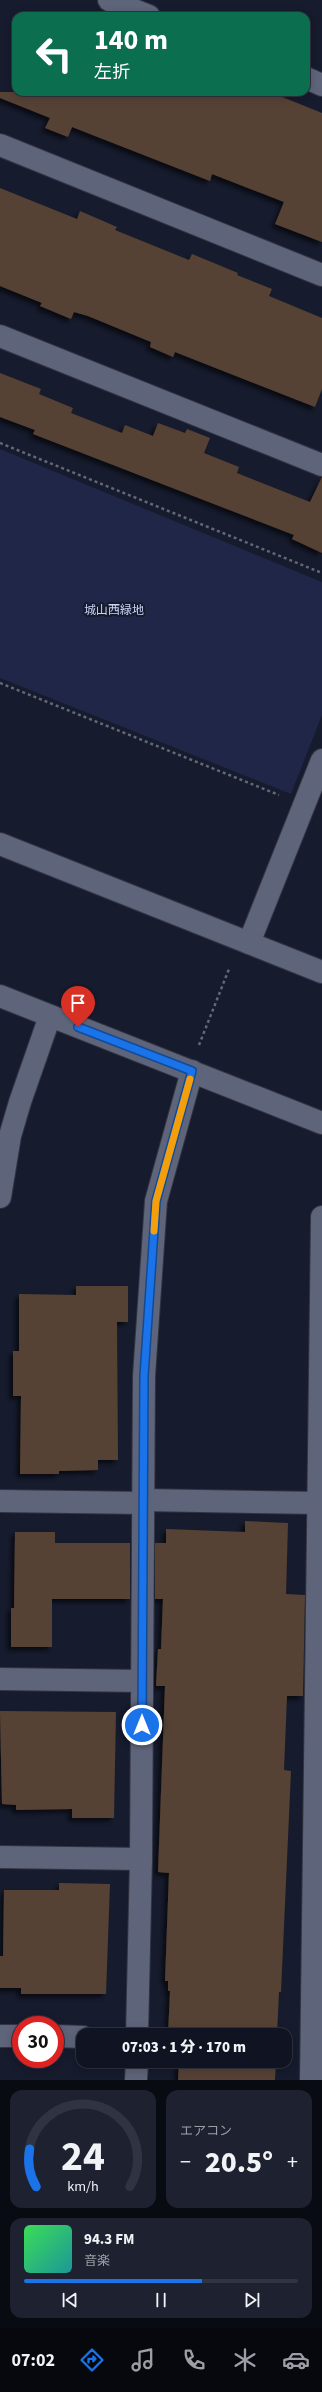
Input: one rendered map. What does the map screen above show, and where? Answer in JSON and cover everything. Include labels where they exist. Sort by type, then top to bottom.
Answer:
[{"type":"street","points":[[109,0],[139,12]]},
{"type":"street","points":[[310,80],[322,85]]},
{"type":"street","points":[[0,145],[322,275]]},
{"type":"street","points":[[0,336],[322,465]]},
{"type":"street","points":[[249,943],[322,760]]},
{"type":"street","points":[[0,844],[322,972]]},
{"type":"street","points":[[0,996],[191,1070],[322,1123]]},
{"type":"street","points":[[0,1197],[10,1136],[20,1102],[50,1016]]},
{"type":"street","points":[[137,2028],[141,1859],[144,1376],[156,1201],[191,1070]]},
{"type":"street","points":[[311,2080],[322,1217]]},
{"type":"street","points":[[0,1501],[319,1503]]},
{"type":"street","points":[[0,1679],[142,1680]]},
{"type":"street","points":[[0,1858],[141,1859]]},
{"type":"street","points":[[0,2036],[12,2036]]},
{"type":"street","points":[[64,2036],[76,2037]]},
{"type":"street","points":[[136,2068],[136,2080]]},
{"type":"path","points":[[0,443],[322,573]]},
{"type":"path","points":[[0,683],[304,805]]},
{"type":"path","points":[[191,1070],[229,969]]},
{"type":"green space","name":"城山西緑地","points":[[0,449],[322,582],[322,715],[291,794],[0,678]]},
{"type":"building","points":[[0,92],[12,92],[12,96],[280,96],[322,113],[322,242],[275,224],[284,202],[212,174],[210,181],[72,127],[68,137],[45,128],[50,118],[0,98]]},
{"type":"building","points":[[0,188],[77,219],[80,211],[117,227],[115,230],[189,260],[192,254],[238,273],[237,275],[272,289],[269,296],[322,318],[322,389],[315,407],[175,352],[173,357],[150,347],[151,342],[88,316],[74,312],[71,319],[40,306],[42,303],[0,286]]},
{"type":"building","points":[[0,373],[41,389],[39,394],[73,408],[71,413],[122,433],[125,425],[153,436],[158,423],[185,433],[187,429],[210,438],[204,453],[239,467],[237,473],[310,502],[322,477],[322,553],[292,539],[294,535],[33,434],[35,430],[0,417]]},
{"type":"building","points":[[76,1286],[128,1286],[128,1322],[117,1322],[118,1460],[98,1460],[98,1470],[59,1471],[59,1474],[20,1474],[21,1396],[13,1396],[13,1351],[19,1351],[19,1294],[76,1295]]},
{"type":"building","points":[[245,1521],[288,1523],[286,1594],[305,1595],[303,1696],[287,1696],[284,1770],[291,1771],[281,1992],[279,1992],[277,2028],[168,2028],[170,1991],[168,1991],[168,1981],[165,1981],[169,1873],[158,1872],[165,1686],[156,1686],[158,1649],[161,1649],[163,1599],[155,1599],[155,1543],[166,1543],[166,1529],[245,1532]]},
{"type":"building","points":[[15,1532],[55,1532],[55,1543],[130,1543],[130,1599],[52,1599],[52,1647],[11,1647],[11,1608],[14,1608]]},
{"type":"building","points":[[0,1711],[116,1712],[114,1818],[72,1818],[72,1809],[16,1810],[16,1805],[2,1804]]},
{"type":"building","points":[[59,1883],[110,1884],[106,1994],[21,1994],[21,1988],[0,1988],[0,1956],[3,1956],[4,1890],[59,1890]]},
{"type":"building","points":[[179,2068],[276,2068],[275,2080],[178,2080]]},
{"type":"slow traffic","points":[[154,1231],[156,1201],[190,1079]]},
{"type":"route","points":[[78,1027],[192,1071],[156,1201],[144,1376],[142,1725]]}]
